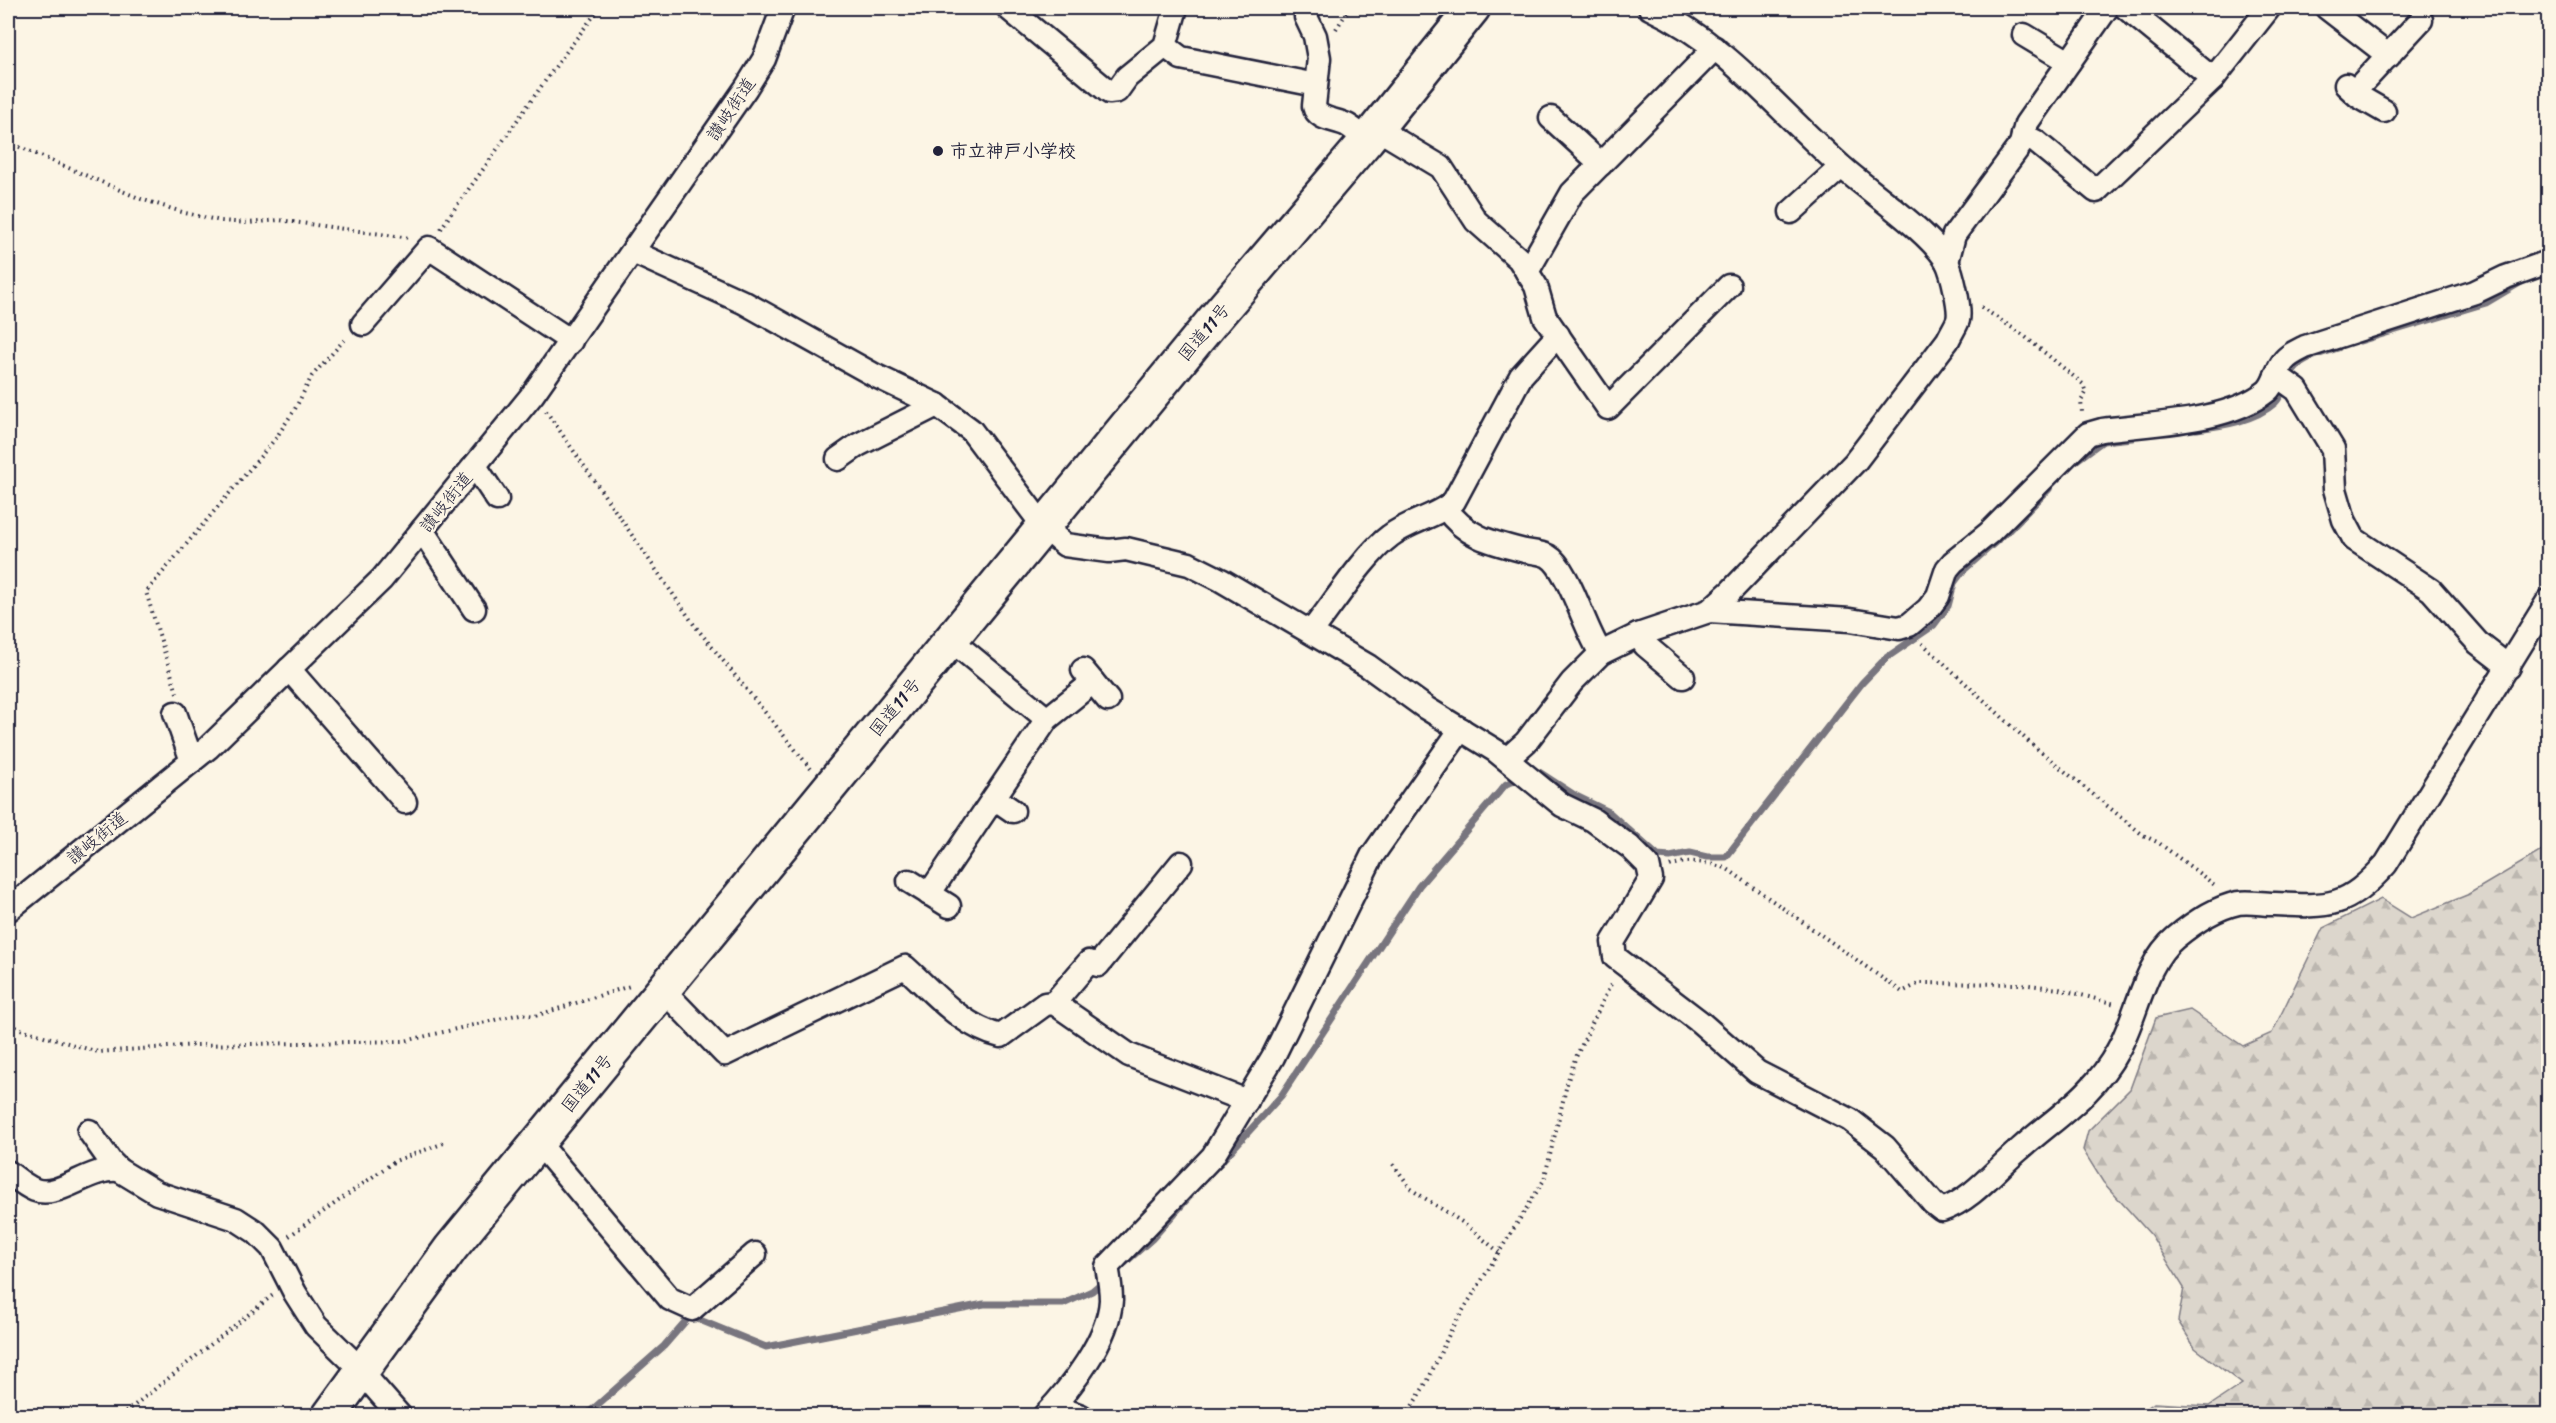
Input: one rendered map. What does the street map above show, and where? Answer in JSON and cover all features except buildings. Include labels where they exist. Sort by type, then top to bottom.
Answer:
[{"type":"highway","name":"国道11号","points":[[328,1416],[451,1248],[1215,318],[1372,134],[1473,8]]},
{"type":"street","name":"讃岐街道","points":[[8,910],[192,761],[382,579],[533,393],[571,341],[746,88],[764,59],[783,8]]},
{"type":"street","points":[[1008,8],[1109,92],[1117,91],[1126,77],[1165,45],[1176,8]]},
{"type":"street","points":[[1309,8],[1306,17],[1315,36],[1319,58],[1315,111],[1320,115],[1372,134],[1441,167],[1476,221],[1519,259],[1536,286],[1545,317],[1608,408],[1729,286]]},
{"type":"street","points":[[1650,8],[1679,21],[1728,58],[1841,167],[1931,242],[1947,262],[1958,305],[1959,318],[1947,340],[1855,462],[1709,611]]},
{"type":"street","points":[[1947,262],[1954,235],[2021,144],[2026,124],[2107,8]]},
{"type":"street","points":[[2126,8],[2213,79]]},
{"type":"street","points":[[2023,135],[2035,141],[2096,191],[2213,79],[2269,8]]},
{"type":"street","points":[[2327,8],[2389,56]]},
{"type":"street","points":[[2384,111],[2350,88],[2389,56],[2421,20]]},
{"type":"street","points":[[2024,35],[2069,62]]},
{"type":"street","points":[[1165,45],[1181,58],[1316,85]]},
{"type":"street","points":[[1527,272],[1572,194],[1714,48]]},
{"type":"street","points":[[1551,118],[1601,164]]},
{"type":"street","points":[[1791,212],[1841,167]]},
{"type":"street","points":[[363,324],[429,248],[571,341]]},
{"type":"street","points":[[633,252],[743,302],[876,376],[937,405],[971,430],[1044,527],[1065,545],[1109,550],[1126,549],[1189,564],[1221,580],[1368,666],[1426,708],[1507,759],[1562,805],[1593,820],[1630,846],[1648,865],[1651,879],[1613,942],[1615,957],[1700,1022],[1757,1072],[1850,1120],[1885,1147],[1942,1210],[1956,1205],[2082,1099],[2100,1079],[2119,1049],[2150,974],[2173,939],[2208,915],[2240,902],[2319,907],[2349,897],[2372,879],[2386,864],[2548,601]]},
{"type":"street","points":[[1507,759],[1526,742],[1572,682],[1601,653],[1638,635],[1709,611],[1850,620],[1899,628],[1909,625],[1938,597],[1947,569],[1953,562],[1989,532],[2088,434],[2102,429],[2194,418],[2241,408],[2269,389],[2283,362],[2293,353],[2305,347],[2475,292],[2548,261]]},
{"type":"street","points":[[1311,632],[1374,551],[1389,536],[1412,522],[1446,508],[1454,501],[1521,376],[1558,335]]},
{"type":"street","points":[[2276,375],[2297,390],[2333,449],[2336,489],[2344,520],[2354,539],[2431,590],[2478,643],[2509,667]]},
{"type":"street","points":[[838,459],[858,445],[937,405]]},
{"type":"street","points":[[475,466],[497,499]]},
{"type":"street","points":[[1446,508],[1456,523],[1488,542],[1548,556],[1561,571],[1592,641],[1601,653]]},
{"type":"street","points":[[423,530],[474,609]]},
{"type":"street","points":[[1638,635],[1645,645],[1683,677]]},
{"type":"street","points":[[951,640],[1047,719]]},
{"type":"street","points":[[290,669],[405,802]]},
{"type":"street","points":[[929,894],[1047,719],[1088,676],[1108,700]]},
{"type":"street","points":[[175,713],[192,761]]},
{"type":"street","points":[[1081,1416],[1049,1411],[1095,1349],[1106,1323],[1111,1299],[1107,1267],[1213,1156],[1273,1058],[1372,856],[1461,729]]},
{"type":"street","points":[[994,798],[1013,811]]},
{"type":"street","points":[[1054,1003],[1089,962],[1098,965],[1181,863]]},
{"type":"street","points":[[909,881],[949,906]]},
{"type":"street","points":[[663,990],[725,1054],[905,966],[965,1021],[984,1032],[1001,1036],[1045,1004],[1054,1003],[1129,1055],[1247,1101]]},
{"type":"street","points":[[89,1131],[111,1162],[157,1193],[236,1219],[256,1232],[272,1248],[289,1283],[316,1326],[400,1416]]},
{"type":"street","points":[[538,1142],[670,1299],[692,1309],[755,1254]]},
{"type":"street","points":[[8,1172],[34,1190],[44,1192],[54,1191],[84,1176],[107,1169],[120,1170]]},
{"type":"path","points":[[8,142],[141,199],[185,213],[221,221],[248,223],[279,220],[407,237],[429,248],[459,199],[600,8]]},
{"type":"path","points":[[1958,305],[1978,304],[2023,335],[2082,384],[2086,393],[2081,401],[2082,414],[2088,434]]},
{"type":"path","points":[[175,713],[180,702],[146,592],[225,502],[276,438],[295,409],[312,376],[355,328],[363,324]]},
{"type":"path","points":[[533,393],[695,626],[828,789]]},
{"type":"path","points":[[1909,625],[1922,645],[2030,743],[2143,835],[2159,843],[2240,902]]},
{"type":"path","points":[[1650,874],[1684,861],[1698,861],[1726,868],[1902,992],[1920,983],[2022,984],[2059,989],[2119,1005],[2137,1003]]},
{"type":"path","points":[[1406,1416],[1428,1380],[1452,1328],[1544,1180],[1575,1059],[1622,962]]},
{"type":"path","points":[[8,1017],[17,1028],[99,1052],[197,1045],[405,1041],[520,1014],[535,1016],[652,978],[663,990]]},
{"type":"path","points":[[272,1248],[395,1161],[444,1143]]},
{"type":"path","points":[[1393,1164],[1412,1190],[1462,1222],[1499,1252]]},
{"type":"path","points":[[121,1416],[289,1283]]},
{"type":"green space","points":[[2548,847],[2548,1415],[2137,1415],[2154,1403],[2209,1406],[2242,1384],[2195,1348],[2178,1321],[2184,1288],[2151,1235],[2103,1182],[2083,1150],[2088,1131],[2130,1089],[2156,1018],[2190,1010],[2243,1046],[2272,1033],[2323,928],[2381,899],[2411,918],[2467,895]]},
{"type":"waterway","points":[[2360,341],[2486,303],[2523,281]]},
{"type":"waterway","points":[[2197,429],[2238,422],[2267,409],[2278,400],[2297,366],[2313,356],[2338,348]]},
{"type":"waterway","points":[[2077,460],[2103,441],[2132,438]]},
{"type":"waterway","points":[[1535,774],[1539,772],[1576,796],[1609,812],[1658,856],[1670,857],[1690,853],[1707,857],[1726,857],[1862,683],[1886,658],[1934,625],[1948,606],[1954,583],[1963,571],[2007,532],[2049,489]]},
{"type":"waterway","points":[[1220,1163],[1281,1096],[1419,886],[1506,784],[1525,778]]},
{"type":"waterway","points":[[1125,1263],[1152,1239],[1190,1196]]},
{"type":"waterway","points":[[585,1416],[664,1346],[690,1316],[766,1347],[984,1304],[1063,1304],[1092,1291],[1105,1280]]},
{"type":"place","name":"市立神戸小学校","points":[[938,151]]}]
